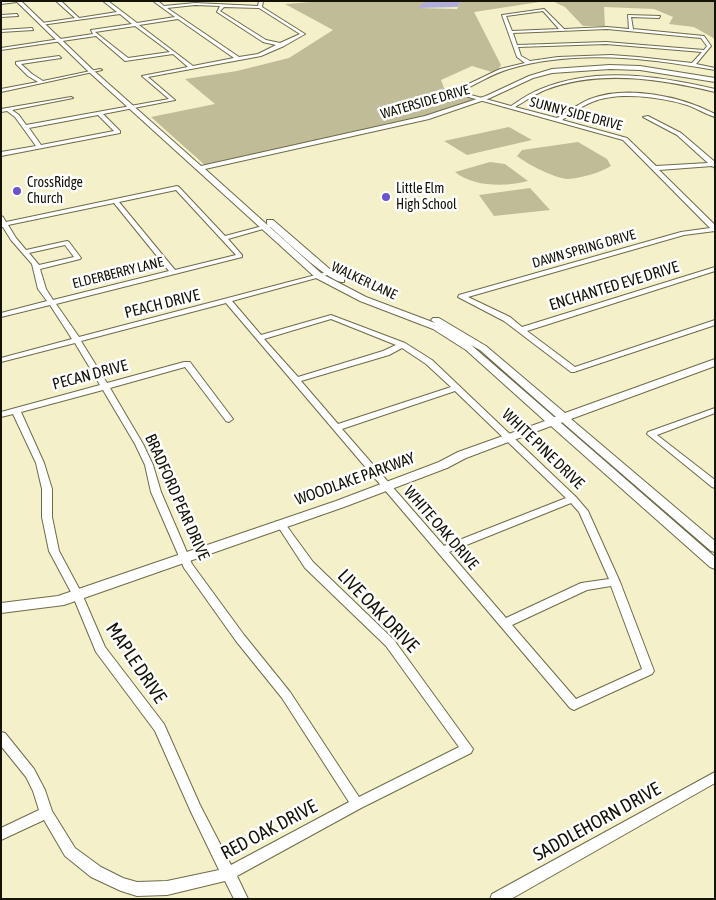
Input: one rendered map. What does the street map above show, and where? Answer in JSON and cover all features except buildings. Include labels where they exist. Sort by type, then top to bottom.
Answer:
[{"type":"street","points":[[1,3],[18,1]]},
{"type":"street","name":"WALKER LANE","points":[[18,1],[28,6],[96,71],[111,81],[168,137],[269,227],[320,276],[363,299],[422,322],[469,348],[715,548]]},
{"type":"street","points":[[58,1],[78,19]]},
{"type":"street","points":[[105,2],[111,1]]},
{"type":"street","points":[[155,1],[238,60]]},
{"type":"street","points":[[260,7],[261,1]]},
{"type":"street","points":[[105,2],[192,67]]},
{"type":"street","points":[[25,127],[173,100],[144,76],[238,60],[268,52],[303,34],[260,7],[184,4],[162,6]]},
{"type":"street","points":[[222,6],[218,11],[265,41],[282,45]]},
{"type":"street","points":[[562,28],[544,10],[504,15],[519,57],[529,63],[559,59],[602,58],[693,65],[715,69]]},
{"type":"street","points":[[47,26],[120,13]]},
{"type":"street","points":[[1,16],[18,15]]},
{"type":"street","points":[[631,29],[629,16],[659,17]]},
{"type":"street","points":[[92,31],[178,18]]},
{"type":"street","points":[[511,32],[562,28],[631,29],[702,37],[709,46],[693,65]]},
{"type":"street","points":[[1,31],[32,29]]},
{"type":"street","points":[[92,31],[127,60],[173,53]]},
{"type":"street","points":[[1,49],[96,35]]},
{"type":"street","name":"WALKER LANE","points":[[64,40],[77,49],[119,96],[151,117],[168,137]]},
{"type":"street","points":[[515,46],[606,42],[704,51]]},
{"type":"street","points":[[42,82],[30,75],[18,63],[59,57]]},
{"type":"street","name":"SUNNY SIDE DRIVE","points":[[529,63],[491,74],[456,92],[625,139],[715,229]]},
{"type":"street","name":"WATERSIDE DRIVE","points":[[203,167],[427,118],[480,100],[531,77],[552,71],[581,68],[640,68],[715,80]]},
{"type":"street","points":[[1,91],[96,71]]},
{"type":"street","points":[[510,108],[541,90],[573,80],[599,78],[646,79],[715,91]]},
{"type":"street","points":[[558,120],[593,99],[626,95],[687,104],[715,116]]},
{"type":"street","points":[[1,111],[71,98]]},
{"type":"street","points":[[8,110],[25,127],[40,147]]},
{"type":"street","points":[[1,154],[118,132],[100,114]]},
{"type":"street","points":[[646,117],[679,134],[714,165]]},
{"type":"street","points":[[656,168],[714,165]]},
{"type":"street","points":[[2,222],[177,188],[224,238],[269,227]]},
{"type":"street","points":[[115,201],[173,272]]},
{"type":"street","name":"BRADFORD PEAR DRIVE","points":[[2,222],[13,239],[27,252],[36,268],[38,281],[50,302],[77,340],[139,444],[149,465],[156,492],[188,565],[240,638],[286,695],[357,804]]},
{"type":"street","name":"WALKER LANE","points":[[269,227],[329,273],[351,287],[428,316],[462,333],[483,348],[715,564]]},
{"type":"street","name":"DAWN SPRING DRIVE","points":[[521,330],[487,308],[462,297],[683,233],[715,229]]},
{"type":"street","name":"ELDERBERRY LANE","points":[[1,314],[240,256],[224,238]]},
{"type":"street","points":[[27,252],[67,243],[78,258],[36,268]]},
{"type":"street","name":"ENCHANTED EVE DRIVE","points":[[521,330],[715,269]]},
{"type":"street","name":"PEACH DRIVE","points":[[1,360],[329,273]]},
{"type":"street","name":"WHITE OAK DRIVE","points":[[228,301],[574,705]]},
{"type":"street","name":"WHITE PINE DRIVE","points":[[259,338],[331,317],[402,345],[430,362],[573,499],[583,511],[615,582],[648,671],[574,705]]},
{"type":"street","points":[[521,330],[574,370],[715,322]]},
{"type":"street","points":[[296,380],[386,353],[402,345]]},
{"type":"street","name":"WOODLAKE PARKWAY","points":[[1,608],[46,604],[185,557],[386,487],[558,419],[715,362]]},
{"type":"street","name":"PECAN DRIVE","points":[[1,415],[187,364],[229,419]]},
{"type":"street","points":[[336,428],[456,388]]},
{"type":"street","points":[[715,410],[651,434],[715,484]]},
{"type":"street","name":"MAPLE DRIVE","points":[[16,411],[40,463],[47,490],[47,518],[54,551],[77,594],[100,649],[160,728],[241,899]]},
{"type":"street","points":[[442,551],[573,499]]},
{"type":"street","name":"LIVE OAK DRIVE","points":[[280,523],[309,565],[390,643],[467,749]]},
{"type":"street","points":[[504,624],[585,586],[615,582]]},
{"type":"street","name":"RED OAK DRIVE","points":[[1,737],[30,773],[39,790],[46,813],[70,852],[96,872],[121,884],[137,889],[167,888],[228,874],[357,804],[467,749]]},
{"type":"street","name":"SADDLEHORN DRIVE","points":[[497,899],[715,777]]},
{"type":"street","points":[[1,834],[46,813]]},
{"type":"shaded area","points":[[324,1],[425,1],[419,8],[457,9],[461,1],[546,1],[474,12],[501,65],[495,73],[472,66],[441,80],[444,88],[480,100],[434,116],[207,167],[151,117],[215,104],[185,79],[237,71],[289,58],[333,30],[285,4]]},
{"type":"shaded area","points":[[552,1],[715,1],[715,39],[694,27],[669,24],[673,17],[654,9],[604,7],[605,26],[583,26],[565,7]]},
{"type":"shaded area","points":[[509,127],[532,140],[467,155],[444,141]]},
{"type":"shaded area","points":[[578,142],[607,159],[611,166],[590,175],[568,179],[556,177],[517,156],[522,150]]},
{"type":"shaded area","points":[[490,162],[505,164],[528,181],[500,185],[480,183],[471,181],[455,172]]},
{"type":"shaded area","points":[[530,188],[550,210],[494,216],[479,195]]},
{"type":"water","points":[[425,1],[461,1],[458,7],[418,8]]},
{"type":"place","name":"CrossRidge Church","points":[[17,191]]},
{"type":"place","name":"Little Elm High School","points":[[386,197]]}]
